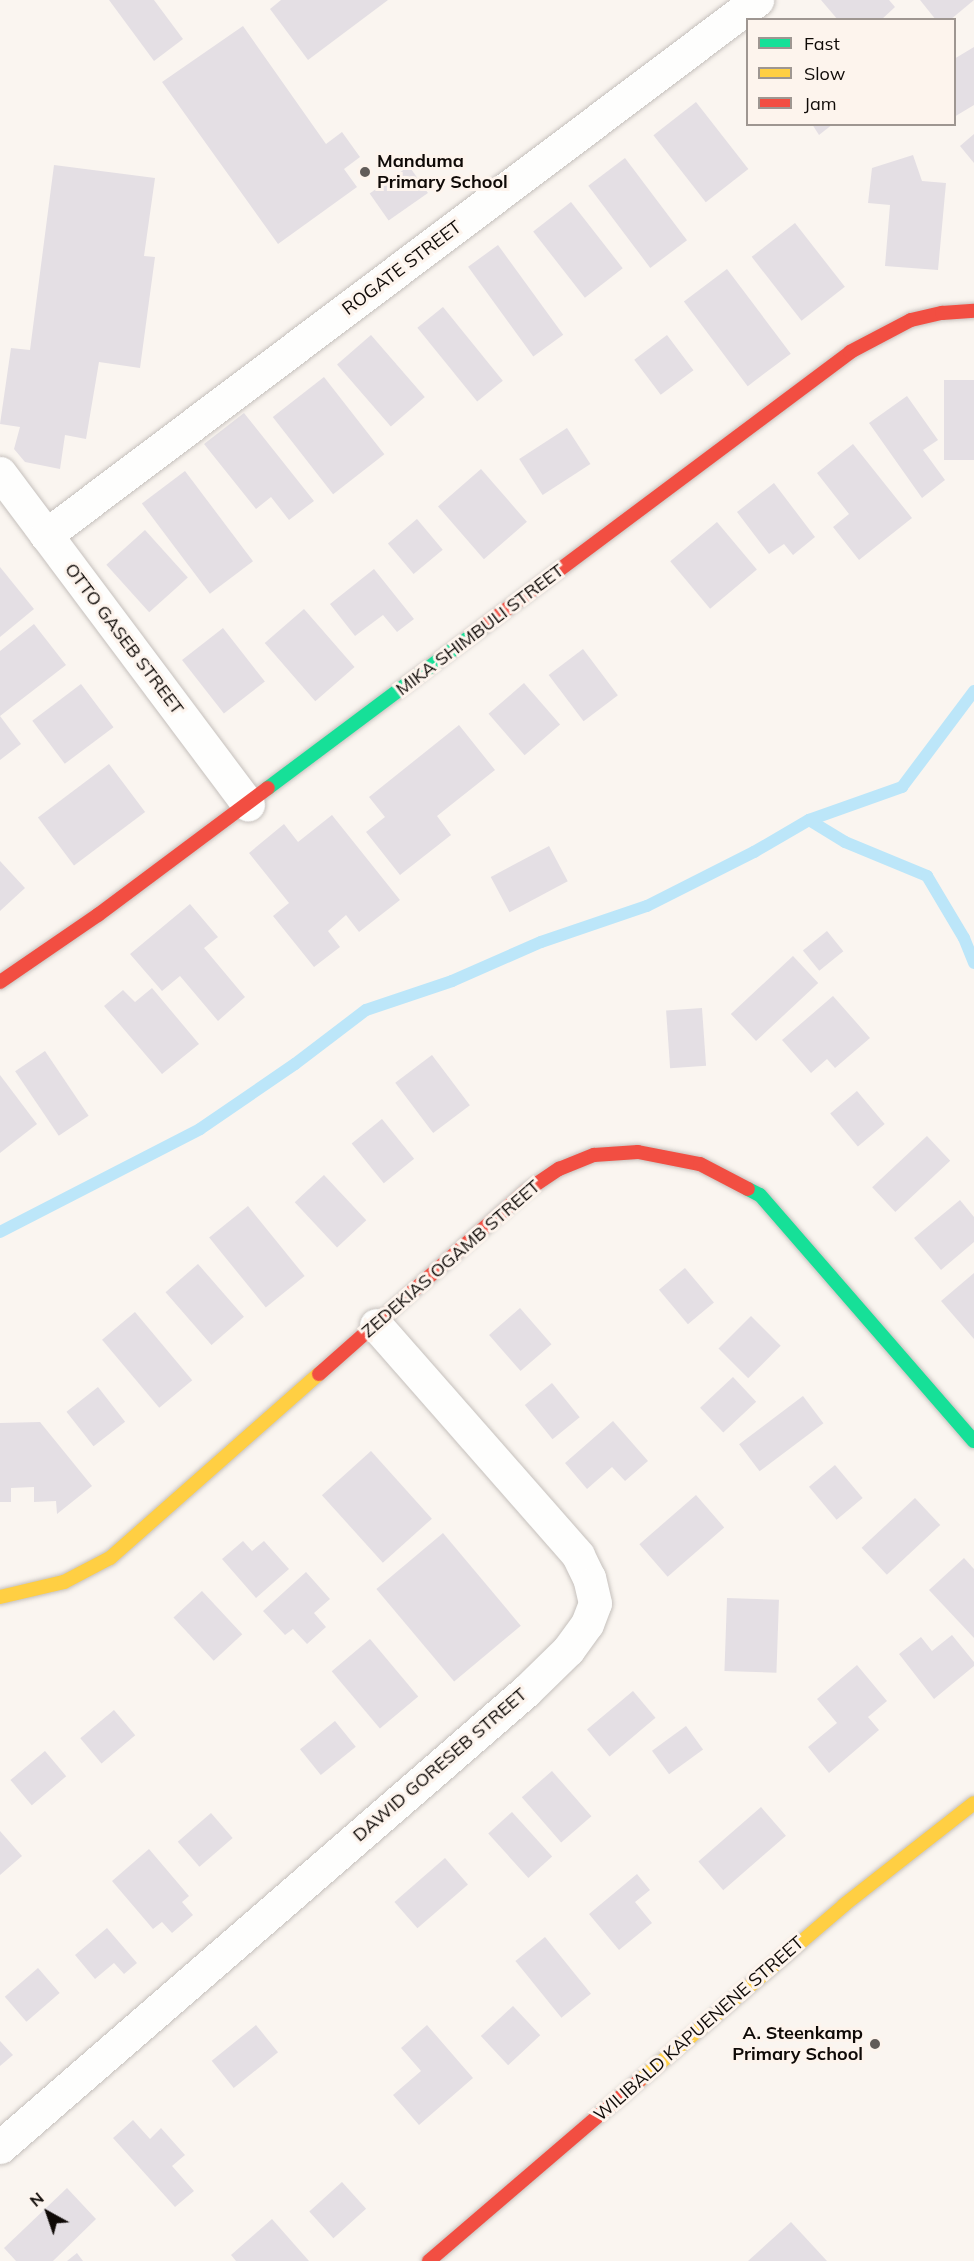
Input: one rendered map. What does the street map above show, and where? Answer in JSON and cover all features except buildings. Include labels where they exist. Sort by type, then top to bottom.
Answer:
[{"type":"street","name":"ROGATE STREET","points":[[46,535],[757,0]]},
{"type":"street","name":"MIKA SHIMBULI STREET","points":[[0,982],[98,915],[248,804],[850,352],[911,320],[942,312],[974,311]]},
{"type":"street","name":"OTTO GASEB STREET","points":[[0,472],[248,804]]},
{"type":"street","name":"ZEDEKIAS OGAMB STREET","points":[[0,1597],[64,1582],[110,1558],[517,1198],[559,1169],[594,1155],[638,1152],[669,1156],[700,1164],[760,1195],[974,1441]]},
{"type":"street","name":"DAWID GORESEB STREET","points":[[0,2147],[526,1691],[568,1650],[587,1624],[595,1603],[589,1578],[578,1555],[376,1325]]},
{"type":"street","name":"WILIBALD KAPUENENE STREET","points":[[429,2261],[844,1905],[974,1803]]},
{"type":"waterway","points":[[0,1232],[200,1129],[295,1064],[366,1010],[452,981],[541,942],[647,906],[754,852],[809,820],[902,787],[974,691]]},
{"type":"waterway","points":[[809,820],[845,842],[927,876],[964,938],[974,963]]},
{"type":"traffic: fast","points":[[268,788],[483,627]]},
{"type":"traffic: fast","points":[[748,1189],[760,1195],[974,1441]]},
{"type":"traffic: slow","points":[[0,1597],[64,1582],[110,1558],[319,1374]]},
{"type":"traffic: slow","points":[[639,2081],[844,1905],[974,1803]]},
{"type":"traffic: jam","points":[[483,627],[850,352],[911,320],[942,313],[974,311]]},
{"type":"traffic: jam","points":[[0,982],[98,915],[268,788]]},
{"type":"traffic: jam","points":[[319,1374],[526,1191],[559,1169],[594,1155],[638,1152],[700,1164],[748,1189]]},
{"type":"traffic: jam","points":[[429,2261],[639,2081]]},
{"type":"place","name":"Manduma Primary School","points":[[365,172]]},
{"type":"place","name":"A. Steenkamp Primary School","points":[[875,2044]]}]
